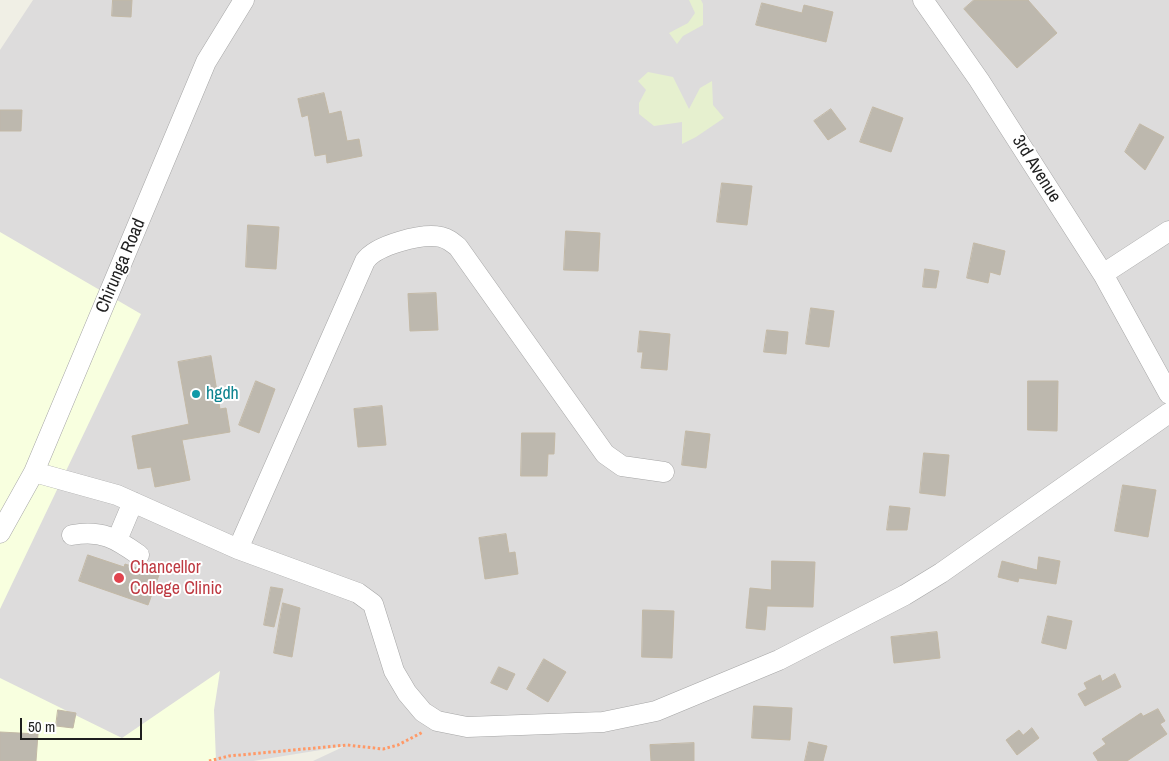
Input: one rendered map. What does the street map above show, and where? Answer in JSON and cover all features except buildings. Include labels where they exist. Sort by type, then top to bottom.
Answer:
[{"type":"street","name":"Chirunga Road","points":[[0,533],[34,472],[206,62],[244,0]]},
{"type":"street","name":"3rd Avenue","points":[[923,0],[979,80],[1103,274],[1169,394]]},
{"type":"street","points":[[1103,274],[1169,231]]},
{"type":"street","points":[[238,549],[365,261],[382,247],[428,236],[450,239],[458,247],[605,454],[622,466],[664,472]]},
{"type":"street","points":[[34,472],[106,492],[133,502],[238,549],[358,593],[373,604],[394,672],[400,684],[423,712],[437,721],[467,727],[615,720],[656,711],[752,672],[779,660],[928,582],[1169,413]]},
{"type":"street","points":[[117,540],[133,502]]},
{"type":"street","points":[[72,535],[90,532],[117,540],[139,555]]},
{"type":"path","points":[[209,761],[229,756],[347,745],[383,749],[398,745],[420,734],[437,721]]},
{"type":"shaded area","points":[[33,0],[1169,0],[1169,761],[313,761],[345,746],[253,761],[0,761],[0,50]]},
{"type":"shaded area","points":[[689,0],[701,0],[703,4],[703,25],[683,36],[677,44],[669,33],[688,23],[695,13]]},
{"type":"shaded area","points":[[648,72],[673,77],[689,109],[700,88],[712,81],[713,105],[724,118],[682,144],[682,122],[654,126],[639,114],[639,103],[646,90],[638,81]]},
{"type":"shaded area","points":[[0,232],[141,314],[0,609]]},
{"type":"shaded area","points":[[220,671],[214,710],[216,761],[0,761],[0,678],[122,738]]},
{"type":"place","name":"hgdh","points":[[196,394]]},
{"type":"place","name":"Chancellor College Clinic","points":[[119,578]]}]
